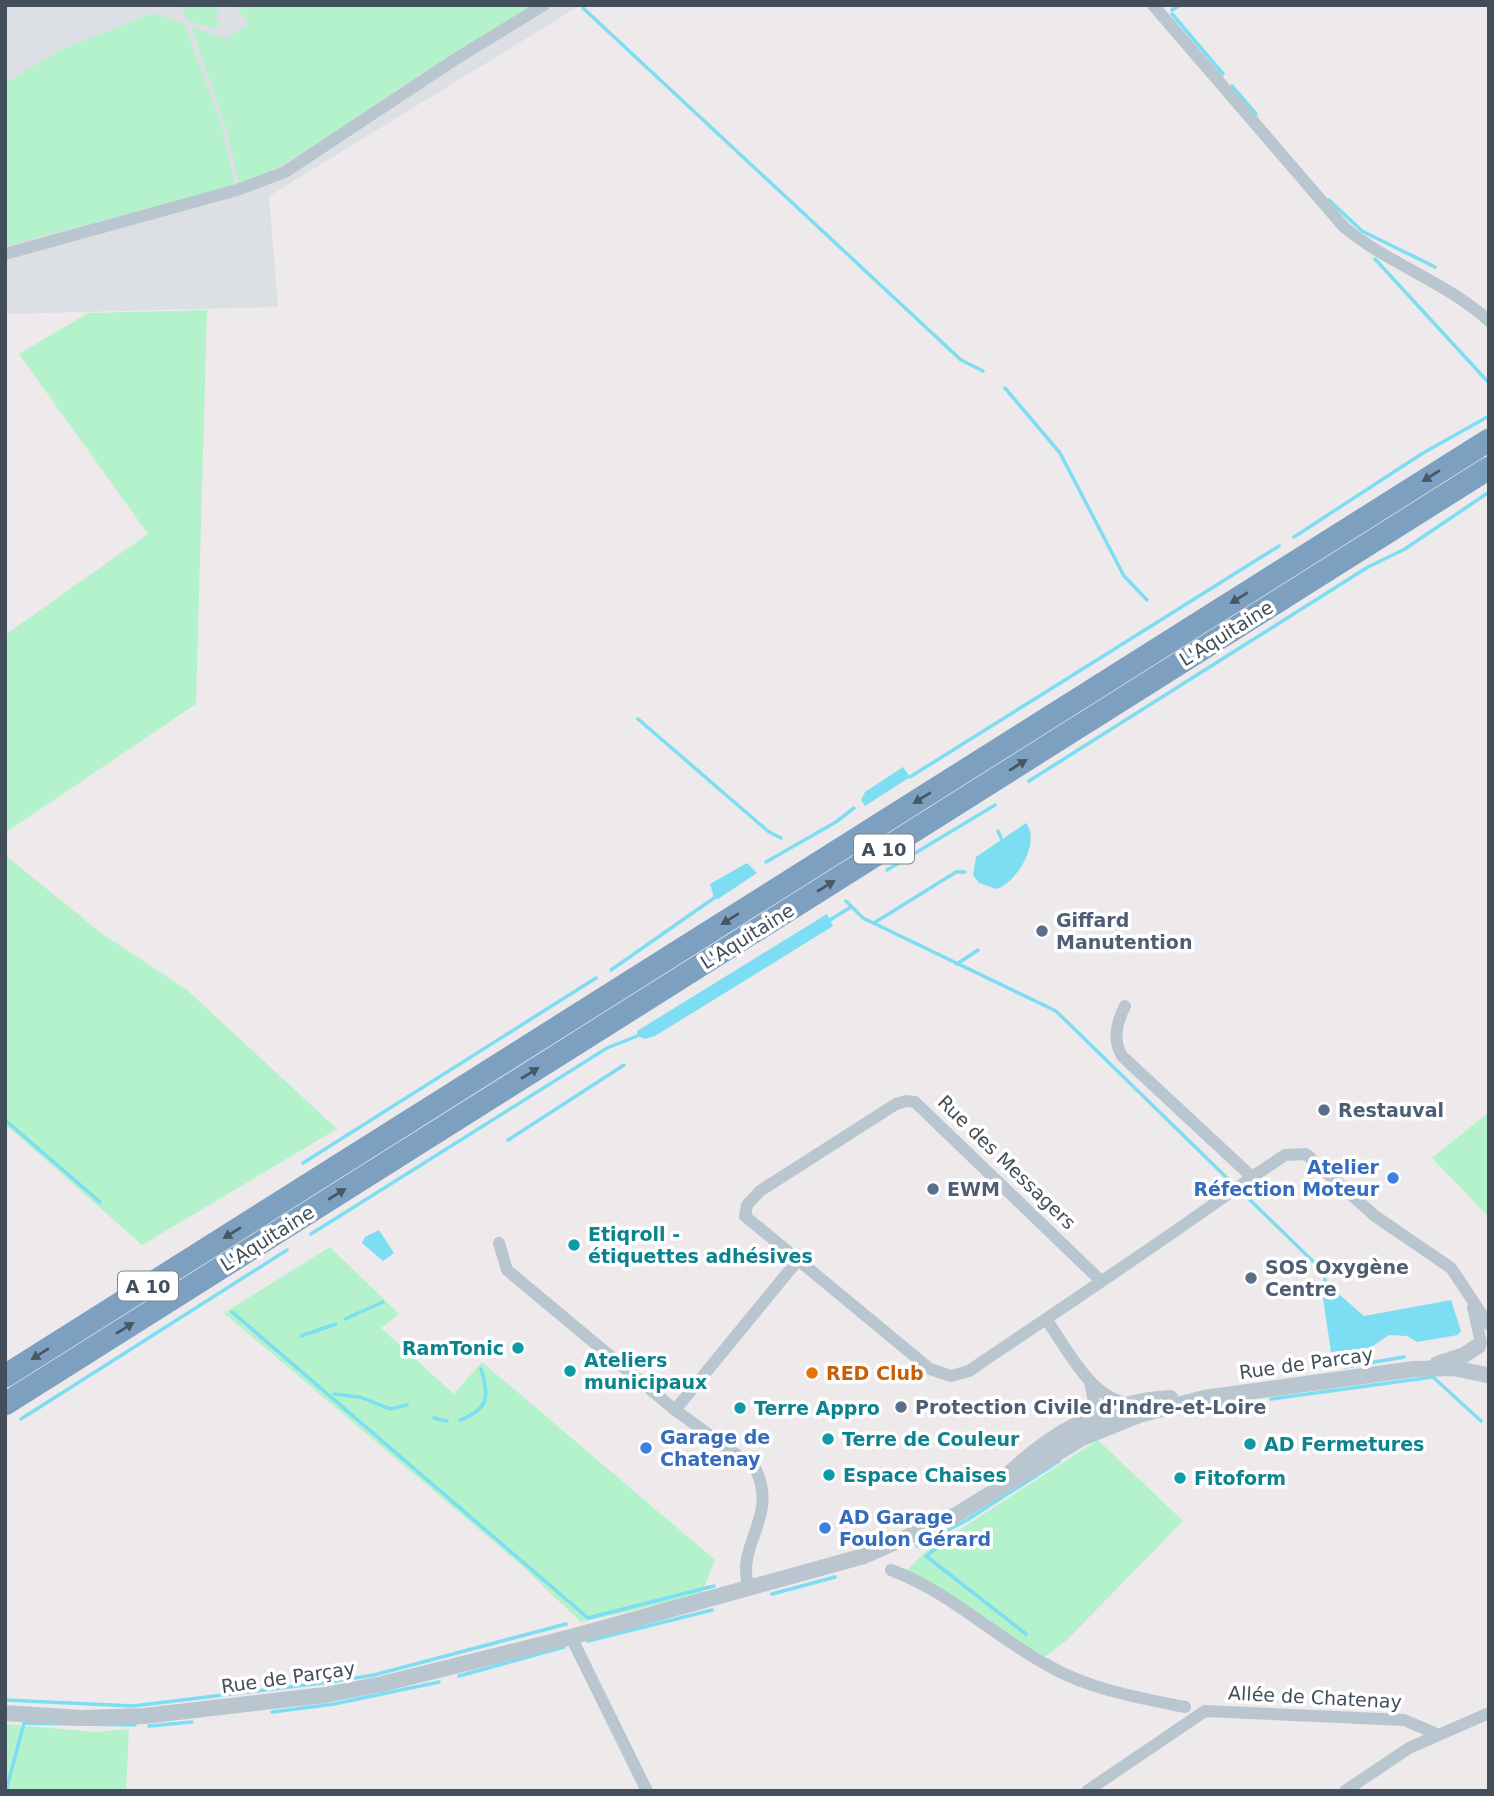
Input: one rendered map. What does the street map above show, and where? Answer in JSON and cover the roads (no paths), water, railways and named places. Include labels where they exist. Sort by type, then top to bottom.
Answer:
[{"type":"highway","name":"L'Aquitaine","points":[[5,1376],[1489,440]]},
{"type":"highway","name":"L'Aquitaine","points":[[5,1404],[1489,468]]},
{"type":"street","points":[[5,254],[237,190],[285,172],[454,60],[544,5]]},
{"type":"street","points":[[1153,5],[1344,227],[1369,246],[1455,293],[1489,321]]},
{"type":"street","points":[[1125,1006],[1118,1019],[1116,1035],[1122,1056],[1252,1177]]},
{"type":"street","name":"Rue des Messagers","points":[[798,1260],[745,1216],[747,1205],[760,1191],[896,1104],[906,1101],[915,1102],[1101,1281]]},
{"type":"street","points":[[675,1410],[798,1260],[930,1369],[944,1375],[969,1371],[1285,1155],[1306,1154],[1375,1216],[1451,1268],[1489,1325]]},
{"type":"street","points":[[499,1243],[507,1270],[675,1410],[750,1462],[761,1480],[764,1505],[744,1570],[749,1588]]},
{"type":"street","points":[[1469,1294],[1482,1342],[1478,1366],[1488,1375]]},
{"type":"street","points":[[1046,1319],[1090,1381],[1106,1414]]},
{"type":"street","name":"Rue de Parcay","points":[[980,1500],[1082,1438],[1106,1414],[1414,1369],[1451,1360],[1482,1342]]},
{"type":"street","name":"Rue de Parcay","points":[[1414,1369],[1453,1368],[1488,1375]]},
{"type":"street","points":[[1090,1381],[1105,1394],[1132,1404]]},
{"type":"street","points":[[1105,1394],[1106,1414]]},
{"type":"street","name":"Rue de Parcay","points":[[980,1500],[1033,1452],[1106,1414],[1132,1404],[1158,1399],[1204,1398]]},
{"type":"street","name":"Rue de Parçay","points":[[5,1713],[109,1718],[326,1695],[415,1676],[571,1637],[838,1564],[888,1547],[980,1500]]},
{"type":"street","points":[[891,1570],[980,1619],[1049,1667],[1105,1688],[1205,1711]]},
{"type":"street","points":[[571,1637],[647,1791]]},
{"type":"street","name":"Allée de Chatenay","points":[[1087,1791],[1205,1711],[1404,1720],[1437,1734]]},
{"type":"street","points":[[1345,1791],[1400,1754],[1437,1734],[1489,1713]]},
{"type":"water","points":[[903,767],[910,777],[865,806],[861,800],[865,792]]},
{"type":"water","points":[[1026,823],[1031,840],[1019,870],[1005,885],[997,889],[979,883],[973,875],[976,857]]},
{"type":"water","points":[[747,863],[757,873],[718,899],[714,898],[710,884]]},
{"type":"water","points":[[827,914],[833,926],[655,1036],[645,1039],[637,1036],[637,1031]]},
{"type":"water","points":[[379,1230],[394,1253],[383,1261],[362,1243],[365,1237]]},
{"type":"water","points":[[1324,1281],[1364,1316],[1451,1300],[1461,1331],[1458,1335],[1417,1342],[1407,1336],[1389,1335],[1370,1348],[1331,1352],[1321,1285]]},
{"type":"waterway","points":[[1172,10],[1180,5]]},
{"type":"waterway","points":[[583,8],[961,360],[983,371]]},
{"type":"waterway","points":[[1172,14],[1223,74]]},
{"type":"waterway","points":[[1232,86],[1256,114]]},
{"type":"waterway","points":[[1329,200],[1362,231],[1435,267]]},
{"type":"waterway","points":[[1375,259],[1489,383]]},
{"type":"waterway","points":[[1005,388],[1060,453],[1124,576],[1147,600]]},
{"type":"waterway","points":[[1294,537],[1423,453],[1489,416]]},
{"type":"waterway","points":[[1029,781],[1368,567],[1405,549],[1489,492]]},
{"type":"waterway","points":[[910,777],[1279,546]]},
{"type":"waterway","points":[[638,719],[769,832],[781,838]]},
{"type":"waterway","points":[[887,870],[995,805]]},
{"type":"waterway","points":[[766,862],[836,822],[854,808]]},
{"type":"waterway","points":[[998,831],[1001,838]]},
{"type":"waterway","points":[[874,923],[956,872],[965,872]]},
{"type":"waterway","points":[[611,970],[714,898]]},
{"type":"waterway","points":[[846,901],[863,918],[1056,1011],[1228,1179]]},
{"type":"waterway","points":[[830,920],[851,907]]},
{"type":"waterway","points":[[957,964],[978,950]]},
{"type":"waterway","points":[[303,1163],[596,978]]},
{"type":"waterway","points":[[311,1234],[607,1048],[637,1036]]},
{"type":"waterway","points":[[508,1140],[624,1065]]},
{"type":"waterway","points":[[5,1120],[100,1202]]},
{"type":"waterway","points":[[1247,1197],[1325,1273],[1325,1284]]},
{"type":"waterway","points":[[21,1419],[287,1250]]},
{"type":"waterway","points":[[345,1319],[383,1302]]},
{"type":"waterway","points":[[232,1312],[588,1618]]},
{"type":"waterway","points":[[301,1336],[336,1324]]},
{"type":"waterway","points":[[1345,1367],[1404,1357]]},
{"type":"waterway","points":[[460,1420],[477,1411],[485,1400],[481,1369]]},
{"type":"waterway","points":[[1271,1399],[1433,1377],[1481,1421]]},
{"type":"waterway","points":[[334,1394],[360,1397],[390,1409],[407,1405]]},
{"type":"waterway","points":[[1184,1411],[1253,1401]]},
{"type":"waterway","points":[[434,1418],[447,1421]]},
{"type":"waterway","points":[[917,1546],[967,1520],[1059,1461]]},
{"type":"waterway","points":[[951,1538],[926,1556],[1026,1634]]},
{"type":"waterway","points":[[772,1594],[835,1577]]},
{"type":"waterway","points":[[588,1618],[714,1586]]},
{"type":"waterway","points":[[588,1641],[712,1610]]},
{"type":"waterway","points":[[5,1700],[133,1706],[322,1683],[374,1675],[566,1624]]},
{"type":"waterway","points":[[459,1676],[564,1647]]},
{"type":"waterway","points":[[272,1712],[334,1704],[439,1682]]},
{"type":"waterway","points":[[149,1726],[192,1722]]},
{"type":"waterway","points":[[6,1791],[24,1723],[135,1725]]},
{"type":"place","name":"Giffard Manutention","points":[[1042,931]]},
{"type":"place","name":"Restauval","points":[[1324,1110]]},
{"type":"place","name":"Atelier Réfection Moteur","points":[[1393,1178]]},
{"type":"place","name":"EWM","points":[[933,1189]]},
{"type":"place","name":"Etiqroll - étiquettes adhésives","points":[[574,1245]]},
{"type":"place","name":"SOS Oxygène Centre","points":[[1251,1278]]},
{"type":"place","name":"RamTonic","points":[[518,1348]]},
{"type":"place","name":"Ateliers municipaux","points":[[570,1371]]},
{"type":"place","name":"RED Club","points":[[812,1373]]},
{"type":"place","name":"Protection Civile d'Indre-et-Loire","points":[[901,1407]]},
{"type":"place","name":"Terre Appro","points":[[740,1408]]},
{"type":"place","name":"Terre de Couleur","points":[[828,1439]]},
{"type":"place","name":"AD Fermetures","points":[[1250,1444]]},
{"type":"place","name":"Garage de Chatenay","points":[[646,1448]]},
{"type":"place","name":"Espace Chaises","points":[[829,1475]]},
{"type":"place","name":"Fitoform","points":[[1180,1478]]},
{"type":"place","name":"AD Garage Foulon Gérard","points":[[825,1528]]}]
